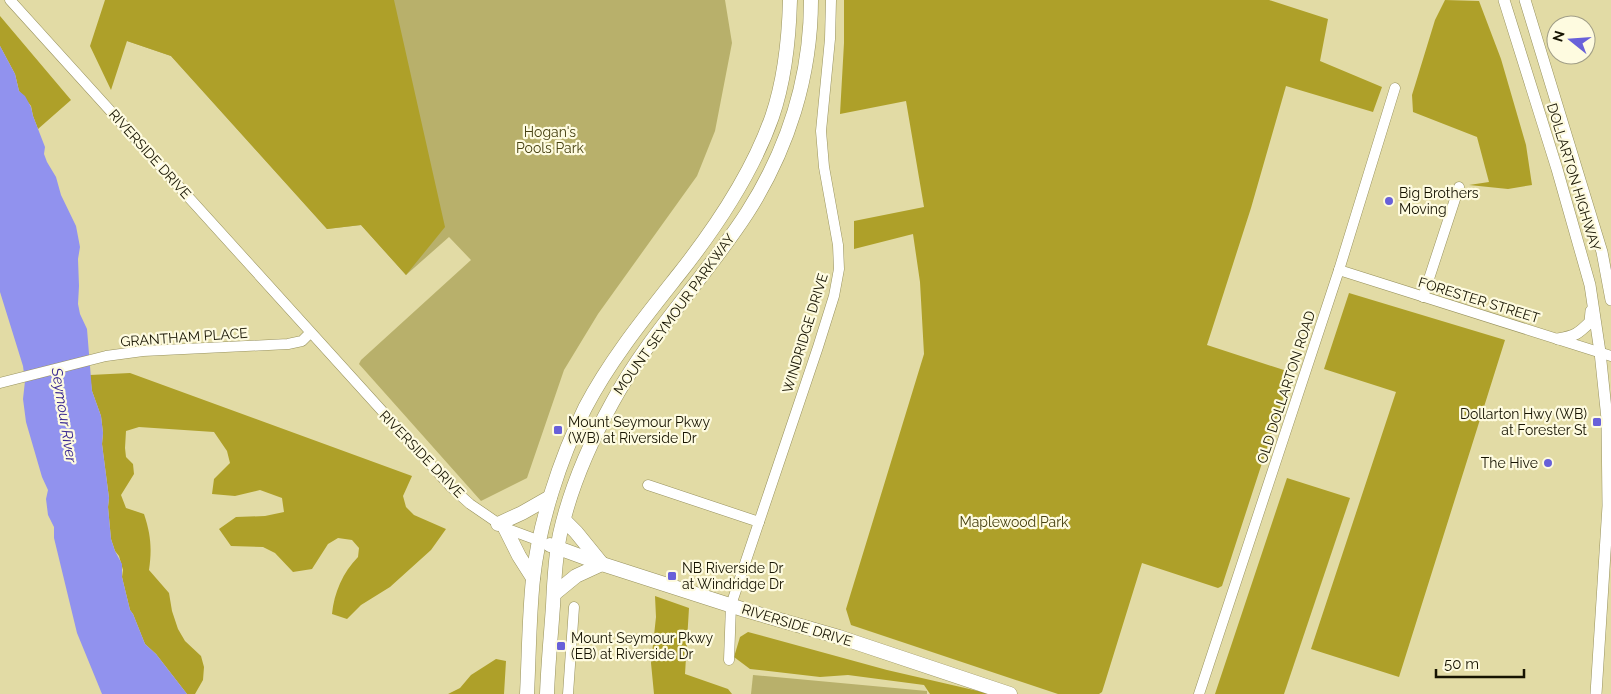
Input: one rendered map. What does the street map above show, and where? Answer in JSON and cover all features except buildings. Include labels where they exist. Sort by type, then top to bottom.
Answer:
[{"type":"main road","name":"MOUNT SEYMOUR PARKWAY","points":[[526,694],[533,578],[550,497],[570,440],[607,371],[711,231],[738,189],[759,150],[772,116],[783,76],[790,0]]},
{"type":"main road","name":"MOUNT SEYMOUR PARKWAY","points":[[547,694],[558,548],[564,520],[590,446],[630,371],[746,214],[768,178],[782,150],[802,89],[810,32],[811,0]]},
{"type":"main road","points":[[533,578],[502,526],[550,497]]},
{"type":"main road","points":[[554,594],[576,576],[602,564],[564,520]]},
{"type":"main road","name":"RIVERSIDE DRIVE","points":[[540,541],[602,564],[839,637],[1010,694]]},
{"type":"street","name":"RIVERSIDE DRIVE","points":[[10,0],[450,487],[470,504],[502,526],[540,541]]},
{"type":"street","name":"WINDRIDGE DRIVE","points":[[729,660],[730,604],[834,296],[838,269],[838,245],[824,167],[821,131],[830,39],[831,0]]},
{"type":"street","name":"DOLLARTON HIGHWAY","points":[[1504,0],[1557,169],[1590,285],[1606,354],[1608,506],[1596,694]]},
{"type":"street","name":"DOLLARTON HIGHWAY","points":[[1525,0],[1602,252],[1611,300]]},
{"type":"street","name":"OLD DOLLARTON ROAD","points":[[1199,694],[1339,270],[1395,88]]},
{"type":"street","points":[[1423,297],[1459,187]]},
{"type":"street","name":"FORESTER STREET","points":[[1339,270],[1606,354]]},
{"type":"street","points":[[1558,339],[1574,336],[1590,322],[1592,297]]},
{"type":"street","name":"GRANTHAM PLACE","points":[[3,382],[99,358],[142,351],[288,344],[302,341],[310,333]]},
{"type":"street","points":[[648,485],[759,522]]},
{"type":"street","points":[[568,694],[574,607]]},
{"type":"green space","points":[[105,0],[394,0],[445,227],[406,275],[361,225],[327,229],[171,56],[127,41],[111,90],[90,46]]},
{"type":"green space","name":"Hogan's Pools Park","points":[[141,0],[725,0],[732,43],[715,131],[697,176],[598,314],[564,370],[527,478],[481,501],[359,364],[361,360],[471,260],[449,237],[406,275],[361,225],[327,229],[171,56],[127,41]]},
{"type":"green space","name":"Maplewood Park","points":[[844,0],[1269,0],[1328,19],[1320,61],[1382,87],[1373,112],[1286,86],[1251,208],[1207,345],[1287,371],[1290,377],[1222,586],[1218,588],[1142,563],[1102,692],[1099,694],[1058,694],[851,625],[846,609],[924,354],[920,282],[913,234],[854,249],[854,221],[924,207],[906,101],[840,114],[844,43]]},
{"type":"green space","points":[[1445,0],[1479,1],[1501,59],[1526,145],[1532,185],[1508,189],[1469,185],[1489,182],[1477,137],[1413,112],[1412,95],[1435,20]]},
{"type":"green space","points":[[0,16],[71,100],[38,129],[31,106],[19,91],[15,74],[0,46]]},
{"type":"green space","points":[[1349,293],[1505,340],[1399,677],[1311,649],[1396,392],[1324,369]]},
{"type":"green space","points":[[130,373],[412,476],[403,496],[406,507],[414,515],[446,529],[431,550],[390,587],[361,605],[347,619],[332,614],[340,583],[358,557],[359,548],[352,540],[338,538],[328,544],[312,569],[293,572],[275,553],[263,547],[231,546],[219,529],[236,517],[265,516],[284,512],[282,498],[260,490],[235,496],[212,494],[214,479],[230,463],[227,451],[214,432],[139,427],[126,431],[126,457],[133,464],[134,474],[121,495],[126,508],[144,514],[150,542],[149,570],[169,593],[178,629],[185,641],[201,656],[204,667],[203,680],[195,694],[187,694],[156,654],[145,644],[130,610],[122,577],[123,570],[111,539],[101,416],[92,391],[90,375]]},
{"type":"green space","points":[[1287,478],[1350,498],[1284,694],[1215,694]]},
{"type":"green space","points":[[655,596],[689,608],[685,674],[728,689],[732,694],[654,694],[651,663],[656,617]]},
{"type":"green space","points":[[748,632],[887,670],[991,694],[930,694],[924,685],[848,675],[820,677],[750,669],[734,657],[740,637]]},
{"type":"green space","points":[[496,659],[506,661],[504,694],[448,694],[460,688],[471,675]]},
{"type":"green space","points":[[753,675],[927,691],[927,694],[751,694]]},
{"type":"water","name":"Seymour River","points":[[0,46],[15,74],[19,91],[25,96],[31,107],[45,147],[44,154],[47,162],[56,177],[61,195],[76,226],[80,247],[78,259],[78,304],[80,314],[87,329],[92,391],[101,416],[111,539],[122,564],[122,577],[130,610],[145,644],[156,654],[187,694],[102,694],[77,633],[54,538],[54,527],[48,515],[46,499],[48,490],[42,477],[26,422],[23,399],[25,381],[23,366],[0,292]]},
{"type":"place","name":"Big Brothers Moving","points":[[1389,201]]},
{"type":"place","name":"Dollarton Hwy (WB) at Forester St","points":[[1597,422]]},
{"type":"place","name":"Mount Seymour Pkwy (WB) at Riverside Dr","points":[[558,430]]},
{"type":"place","name":"The Hive","points":[[1548,463]]},
{"type":"place","name":"NB Riverside Dr at Windridge Dr","points":[[672,576]]},
{"type":"place","name":"Mount Seymour Pkwy (EB) at Riverside Dr","points":[[561,646]]}]
